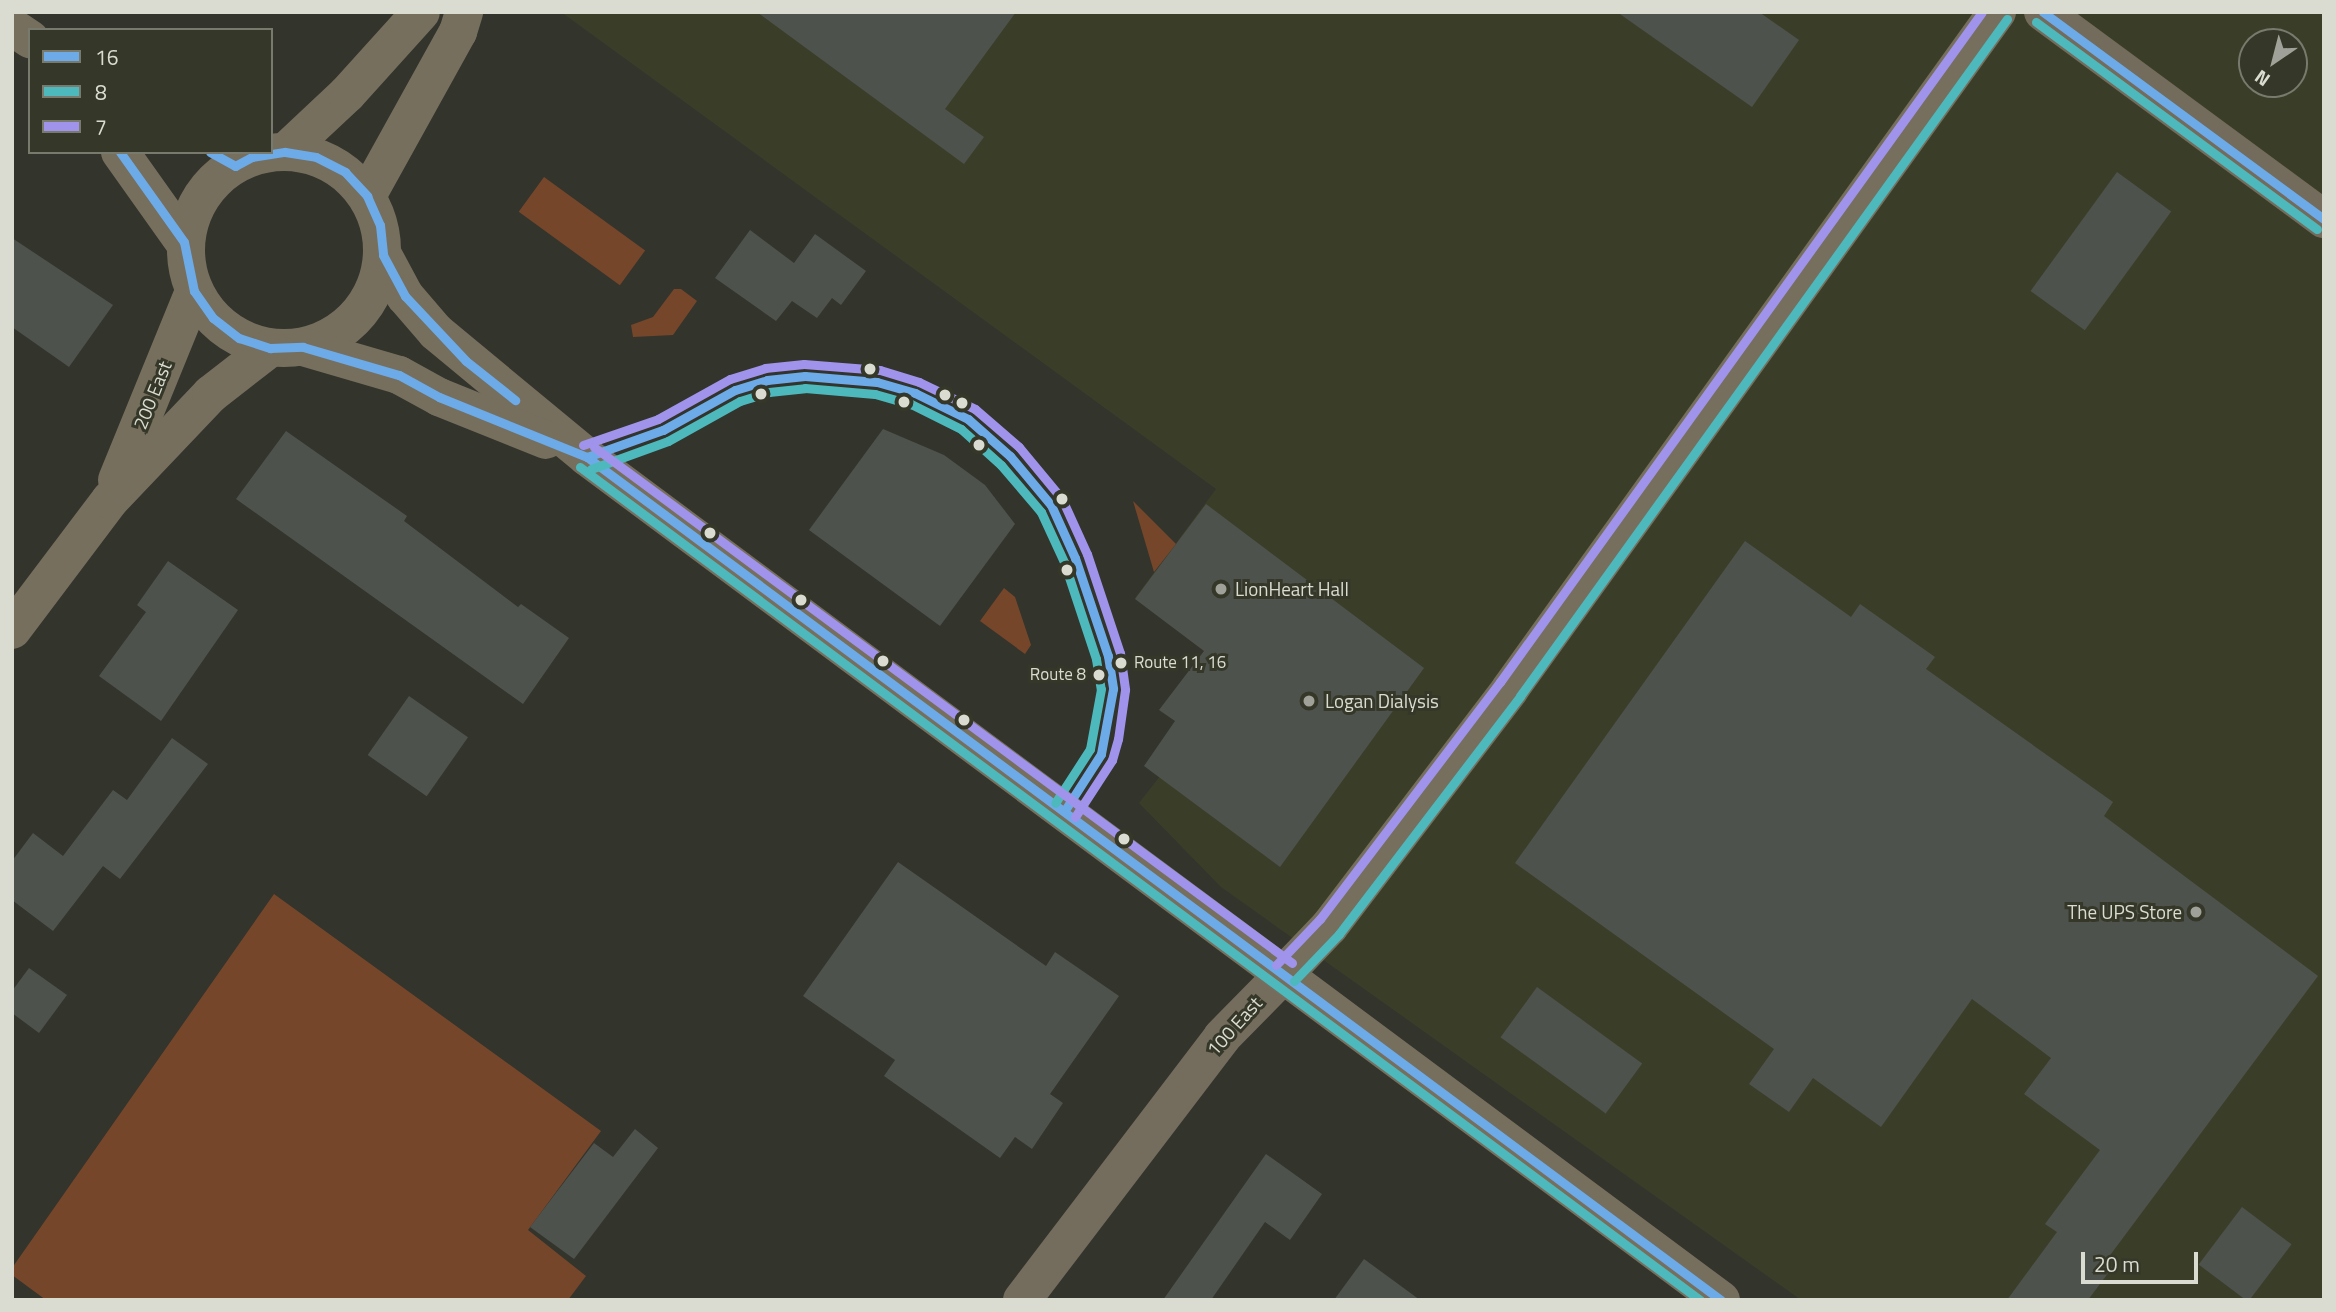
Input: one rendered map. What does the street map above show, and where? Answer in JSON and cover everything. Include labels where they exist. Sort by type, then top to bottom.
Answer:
[{"type":"main road","points":[[2043,12],[2324,219]]},
{"type":"street","points":[[285,152],[347,94],[421,12]]},
{"type":"street","points":[[367,196],[458,32],[464,12]]},
{"type":"street","name":"100 East","points":[[1022,1300],[1222,1037],[1329,927],[1510,689],[1997,12]]},
{"type":"street","points":[[12,27],[28,38]]},
{"type":"street","points":[[273,154],[285,152],[316,157],[345,172],[367,196],[380,225],[383,255],[376,289],[359,316],[334,336],[287,347]]},
{"type":"street","points":[[121,154],[184,242],[194,291],[213,318],[239,338],[399,375],[439,397],[587,457]]},
{"type":"street","points":[[184,242],[201,196],[222,159],[272,154]]},
{"type":"street","points":[[383,255],[405,296],[436,332],[587,457],[1285,973],[1721,1300]]},
{"type":"street","name":"200 East","points":[[110,500],[194,291]]},
{"type":"street","name":"200 East","points":[[12,630],[110,500],[211,394],[287,347]]},
{"type":"shaded area","points":[[561,12],[2324,12],[2324,1300],[1801,1300],[1221,887],[1139,803],[1238,676],[1135,598],[1216,489]]},
{"type":"shaded area","points":[[544,177],[645,250],[620,285],[519,212]]},
{"type":"shaded area","points":[[674,289],[681,289],[697,301],[673,335],[633,337],[631,325],[653,317]]},
{"type":"shaded area","points":[[1133,501],[1176,544],[1154,572]]},
{"type":"shaded area","points":[[1004,588],[1015,597],[1031,645],[1025,654],[980,621]]},
{"type":"shaded area","points":[[274,894],[601,1131],[528,1230],[586,1276],[568,1300],[46,1300],[12,1275],[12,1268]]},
{"type":"building","points":[[757,12],[1016,12],[945,109],[984,137],[964,164]]},
{"type":"building","points":[[1617,12],[1759,12],[1799,40],[1752,107]]},
{"type":"building","points":[[2117,172],[2171,211],[2085,330],[2031,291]]},
{"type":"building","points":[[750,230],[794,263],[815,234],[866,271],[841,305],[832,298],[817,318],[792,301],[776,321],[715,278]]},
{"type":"building","points":[[12,238],[113,305],[69,367],[12,327]]},
{"type":"building","points":[[883,429],[944,455],[985,485],[1015,524],[940,626],[809,530]]},
{"type":"building","points":[[286,431],[407,516],[404,521],[518,607],[521,604],[569,638],[523,704],[236,499]]},
{"type":"building","name":"Logan Dialysis","points":[[1206,504],[1424,668],[1280,867],[1144,766],[1175,721],[1159,710],[1204,651],[1135,599]]},
{"type":"building","points":[[1745,541],[1851,617],[1860,604],[1935,657],[1926,669],[2113,802],[2104,816],[2318,976],[2105,1262],[2112,1268],[2088,1300],[2007,1300],[2057,1232],[2045,1224],[2100,1150],[2024,1094],[2051,1058],[1972,999],[1881,1127],[1813,1078],[1789,1112],[1749,1084],[1774,1049],[1515,863]]},
{"type":"building","points":[[168,561],[238,610],[161,721],[99,676],[146,612],[137,605]]},
{"type":"building","points":[[409,696],[468,737],[427,796],[368,755]]},
{"type":"building","points":[[172,738],[208,764],[120,879],[103,866],[53,931],[12,900],[12,861],[33,833],[63,856],[113,790],[127,800]]},
{"type":"building","points":[[898,862],[1046,966],[1055,952],[1119,996],[1050,1094],[1063,1103],[1032,1149],[1015,1137],[1000,1158],[884,1076],[895,1060],[803,996]]},
{"type":"building","points":[[29,968],[67,995],[39,1033],[12,1013],[12,991]]},
{"type":"building","points":[[1537,987],[1642,1063],[1606,1114],[1501,1037]]},
{"type":"building","points":[[635,1129],[658,1148],[574,1259],[530,1227],[594,1143],[613,1157]]},
{"type":"building","points":[[1266,1154],[1322,1194],[1290,1240],[1265,1222],[1211,1300],[1163,1300]]},
{"type":"building","points":[[2242,1207],[2292,1244],[2250,1300],[2246,1300],[2199,1265]]},
{"type":"building","points":[[1364,1259],[1420,1300],[1334,1300]]},
{"type":"transit line","name":"7","points":[[1276,965],[1320,919],[1500,682],[1982,12]]},
{"type":"transit line","name":"16","points":[[2043,12],[2324,219]]},
{"type":"transit line","name":"8","points":[[1294,981],[1339,934],[1520,696],[2007,19]]},
{"type":"transit line","name":"8","points":[[2036,22],[2317,229]]},
{"type":"transit line","name":"16","points":[[273,154],[285,152],[316,157],[345,172],[367,196],[380,225],[383,255],[405,296],[466,361],[515,400]]},
{"type":"transit line","name":"16","points":[[121,154],[184,242],[194,291],[213,318],[239,338],[270,348],[303,347],[399,375],[439,397],[587,457],[1721,1300]]},
{"type":"transit line","name":"16","points":[[214,154],[235,166],[252,157],[272,154]]},
{"type":"transit line","name":"7","points":[[583,445],[658,419],[730,379],[765,368],[804,364],[880,370],[919,382],[975,409],[1019,447],[1062,499],[1087,554],[1120,653],[1125,690],[1118,739],[1112,760],[1075,817]]},
{"type":"transit line","name":"16","points":[[587,457],[663,430],[735,390],[767,380],[805,376],[877,382],[915,393],[968,419],[1010,456],[1051,505],[1075,558],[1108,656],[1113,689],[1101,754],[1065,810]]},
{"type":"transit line","name":"8","points":[[591,469],[668,441],[740,401],[769,392],[805,388],[875,394],[911,404],[961,429],[1001,465],[1041,512],[1064,562],[1096,659],[1101,689],[1090,749],[1055,803]]},
{"type":"transit line","name":"7","points":[[594,447],[1292,963]]},
{"type":"transit line","name":"8","points":[[580,467],[1700,1300]]},
{"type":"place","name":"LionHeart Hall","points":[[1221,589]]},
{"type":"place","name":"Route 11, 16","points":[[1121,663]]},
{"type":"place","name":"Route 8","points":[[1099,675]]},
{"type":"place","name":"Logan Dialysis","points":[[1309,701]]},
{"type":"place","name":"The UPS Store","points":[[2196,912]]}]
